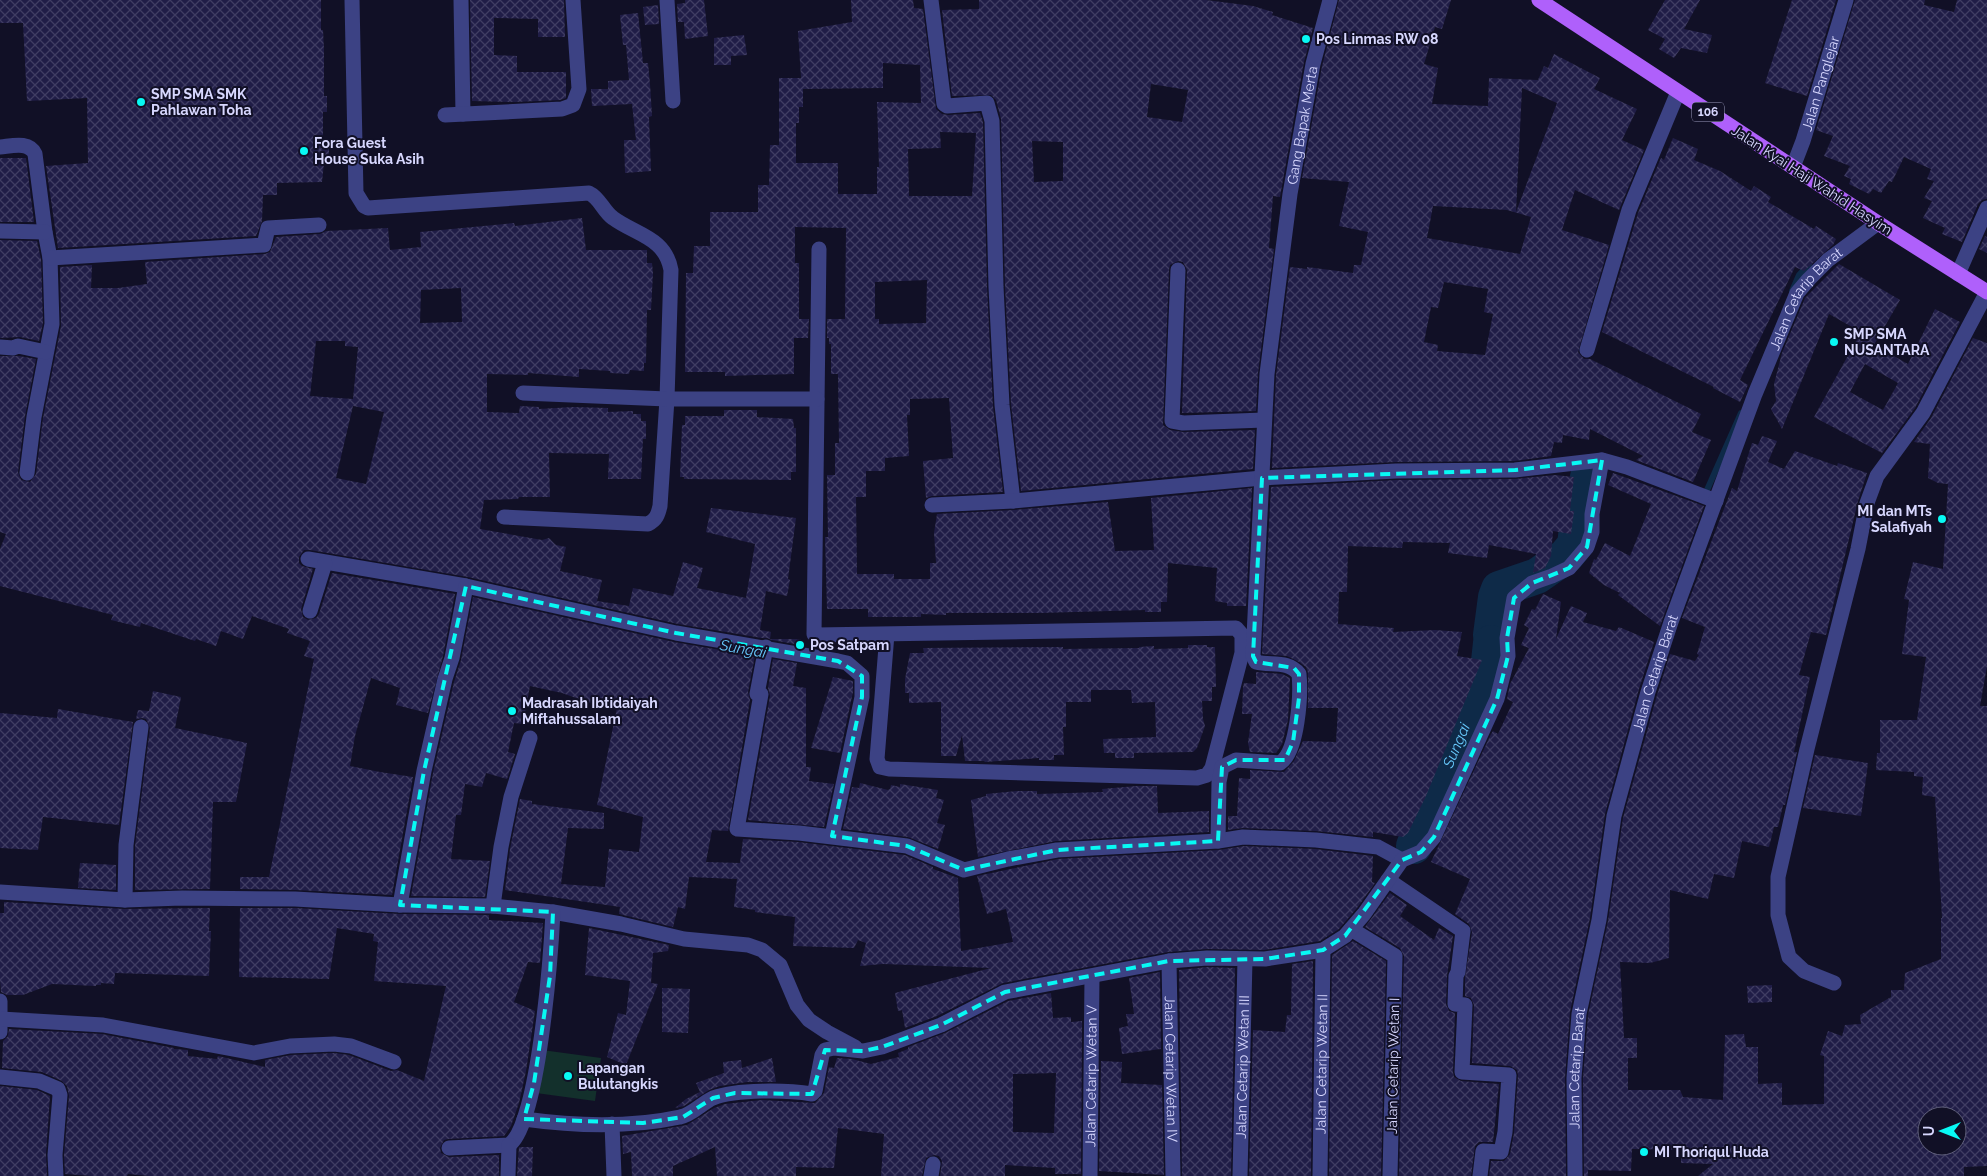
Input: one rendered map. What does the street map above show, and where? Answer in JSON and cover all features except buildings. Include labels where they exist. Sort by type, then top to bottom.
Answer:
[{"type":"main road","name":"Jalan Kyai Haji Wahid Hasyim","points":[[1539,0],[1878,223],[1987,292]]},
{"type":"street","points":[[352,0],[356,193],[364,206],[368,208],[589,193],[592,194],[611,217],[652,240],[663,250],[669,259],[671,270],[667,399],[660,506],[653,522],[639,524],[504,517]]},
{"type":"street","points":[[461,0],[463,114]]},
{"type":"street","points":[[445,115],[562,109],[573,105],[579,89],[573,0]]},
{"type":"street","points":[[667,0],[673,101]]},
{"type":"street","points":[[931,0],[944,104],[947,106],[987,103],[992,121],[996,287],[1002,405],[1013,501]]},
{"type":"street","name":"Gang Bapak Merta","points":[[1218,841],[1219,782],[1222,767],[1236,760],[1280,763],[1285,760],[1294,742],[1300,674],[1294,668],[1282,664],[1256,662],[1253,656],[1264,420],[1267,374],[1290,194],[1313,64],[1330,0]]},
{"type":"street","name":"Jalan Panglejar","points":[[1793,167],[1803,142],[1846,0]]},
{"type":"street","points":[[1587,350],[1629,210],[1678,92]]},
{"type":"street","points":[[0,147],[21,146],[33,149],[50,258],[52,324],[34,417],[27,473]]},
{"type":"street","points":[[1958,274],[1987,208]]},
{"type":"street","name":"Jalan Cetarip Barat","points":[[1575,1176],[1574,1078],[1579,1014],[1599,920],[1614,816],[1648,692],[1671,622],[1755,394],[1797,293],[1828,260],[1878,223]]},
{"type":"street","points":[[50,258],[264,245],[268,228],[318,225]]},
{"type":"street","points":[[0,232],[45,232]]},
{"type":"street","points":[[819,248],[813,632],[816,635],[1236,628],[1242,635],[1242,653],[1212,768],[1207,775],[1197,778],[889,769],[880,767],[877,759],[888,634]]},
{"type":"street","points":[[1178,270],[1172,421],[1183,423],[1264,420]]},
{"type":"street","points":[[1834,983],[1804,971],[1789,957],[1778,915],[1778,877],[1807,749],[1858,549],[1867,503],[1878,476],[1923,413],[1987,292]]},
{"type":"street","points":[[0,347],[13,348],[18,346],[46,352]]},
{"type":"street","points":[[522,393],[667,399],[817,399]]},
{"type":"street","points":[[932,505],[1013,501],[1262,478],[1396,471],[1515,470],[1602,460],[1627,467],[1716,502]]},
{"type":"street","points":[[524,1119],[549,1122],[643,1123],[683,1117],[713,1098],[734,1093],[798,1092],[812,1094],[815,1091],[822,1055],[825,1050],[834,1048],[863,1051],[882,1047],[941,1025],[1005,992],[1169,961],[1207,958],[1265,959],[1323,950],[1345,936],[1402,860],[1421,852],[1434,837],[1497,699],[1508,656],[1507,638],[1514,598],[1532,582],[1569,568],[1587,548],[1592,532],[1592,514],[1602,460]]},
{"type":"street","points":[[308,559],[466,586],[765,651],[847,663],[862,676],[862,697],[832,836]]},
{"type":"street","points":[[310,611],[325,563]]},
{"type":"street","points":[[400,905],[424,771],[445,679],[452,658],[466,586]]},
{"type":"street","points":[[765,651],[757,694],[761,694],[736,829],[832,836],[907,846],[964,870],[1008,859],[1057,850],[1218,841],[1243,837],[1325,841],[1378,847],[1402,860]]},
{"type":"street","points":[[125,900],[126,845],[141,727]]},
{"type":"street","points":[[493,906],[501,847],[511,797],[530,738]]},
{"type":"street","points":[[1388,880],[1463,931],[1456,976],[1455,1004],[1465,1005],[1462,1072],[1509,1075],[1506,1132],[1501,1152],[1484,1151],[1480,1176]]},
{"type":"street","points":[[0,892],[125,900],[182,898],[493,906],[553,912],[621,924],[684,939],[748,945],[762,950],[780,965],[797,1005],[809,1020],[863,1051]]},
{"type":"street","points":[[449,1148],[510,1145],[515,1141],[524,1119],[534,1083],[548,985],[553,912]]},
{"type":"street","name":"Jalan Cetarip Wetan I","points":[[1351,928],[1395,956],[1390,1176]]},
{"type":"street","name":"Jalan Cetarip Wetan II","points":[[1320,1176],[1323,950]]},
{"type":"street","name":"Jalan Cetarip Wetan III","points":[[1240,1176],[1245,959]]},
{"type":"street","name":"Jalan Cetarip Wetan IV","points":[[1169,961],[1173,1176]]},
{"type":"street","name":"Jalan Cetarip Wetan V","points":[[1090,1176],[1092,976]]},
{"type":"street","points":[[0,1001],[1,1026],[103,1025],[254,1053],[290,1046],[334,1044],[350,1046],[394,1062]]},
{"type":"street","points":[[0,1077],[39,1081],[58,1089],[60,1095],[55,1155],[56,1176]]},
{"type":"street","points":[[612,1124],[614,1176]]},
{"type":"street","points":[[508,1176],[510,1145]]},
{"type":"highlighted area","points":[[1602,460],[1587,547],[1569,568],[1532,583],[1514,598],[1507,638],[1508,656],[1497,699],[1434,837],[1421,852],[1402,860],[1345,936],[1323,950],[1265,959],[1169,961],[1005,992],[941,1025],[882,1047],[863,1051],[825,1050],[812,1094],[735,1093],[713,1098],[683,1117],[643,1123],[524,1119],[534,1083],[550,976],[553,912],[400,905],[424,771],[466,586],[676,633],[838,661],[862,676],[862,697],[832,836],[907,846],[964,870],[1057,850],[1218,841],[1222,767],[1236,760],[1285,760],[1293,742],[1299,698],[1299,674],[1294,668],[1256,662],[1253,656],[1262,478],[1515,470]]},
{"type":"green space","name":"Lapangan Bulutangkis","points":[[542,1050],[601,1058],[595,1101],[536,1093]]},
{"type":"waterway","points":[[1792,291],[1799,275],[1809,264]]},
{"type":"waterway","points":[[1707,490],[1741,413]]},
{"type":"waterway","name":"Sungai","points":[[1491,635],[1496,597],[1499,589],[1537,576],[1566,556],[1575,545],[1578,520],[1589,473]]},
{"type":"waterway","name":"Sungai","points":[[1414,846],[1488,671],[1491,643]]},
{"type":"place","name":"Pos Linmas RW 08","points":[[1306,39]]},
{"type":"place","name":"SMP SMA SMK Pahlawan Toha","points":[[141,102]]},
{"type":"place","name":"Fora Guest House Suka Asih","points":[[304,151]]},
{"type":"place","name":"SMP SMA NUSANTARA","points":[[1834,342]]},
{"type":"place","name":"MI dan MTs Salafiyah","points":[[1942,519]]},
{"type":"place","name":"Pos Satpam","points":[[800,645]]},
{"type":"place","name":"Madrasah Ibtidaiyah Miftahussalam","points":[[512,711]]},
{"type":"place","name":"Lapangan Bulutangkis","points":[[568,1076]]},
{"type":"place","name":"MI Thoriqul Huda","points":[[1644,1152]]}]
